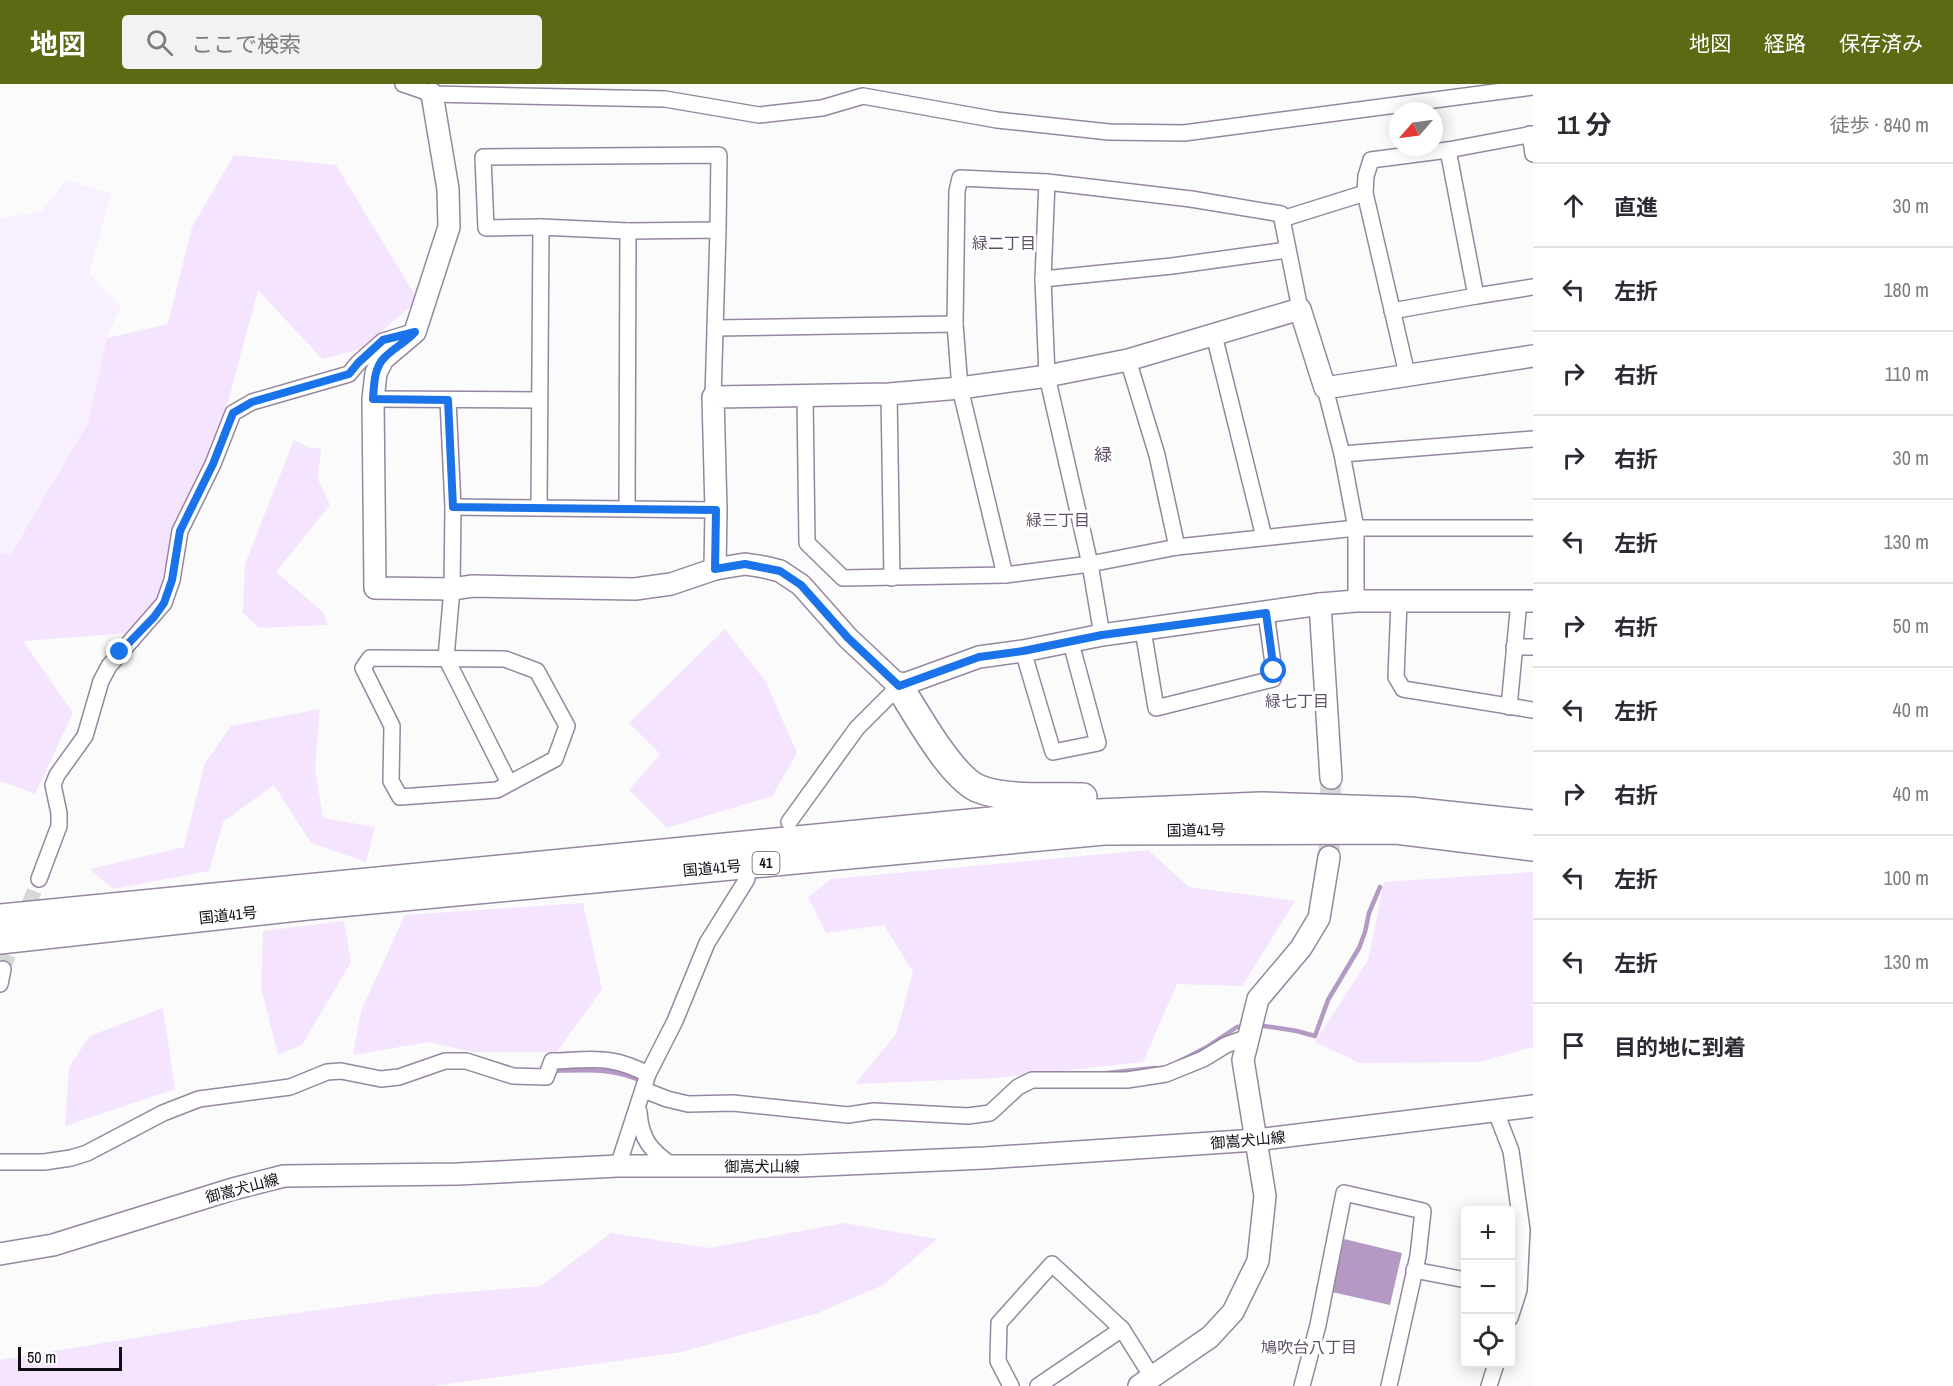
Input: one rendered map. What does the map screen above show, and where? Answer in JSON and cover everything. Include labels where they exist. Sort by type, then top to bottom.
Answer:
[{"type":"highway","points":[[899,686],[958,774],[976,788],[991,793],[1188,798],[1261,806]]},
{"type":"highway","name":"国道41号","points":[[2,934],[123,905],[1051,814],[1261,806],[1410,811],[1533,824]]},
{"type":"highway","name":"国道41号","points":[[2,934],[1104,831],[1396,830],[1533,847]]},
{"type":"highway","points":[[0,910],[123,905]]},
{"type":"street","points":[[403,84],[432,94],[665,99],[759,115],[822,108],[863,96],[890,99],[997,120],[1109,132],[1184,133],[1533,87]]},
{"type":"street","points":[[432,94],[448,189],[449,226],[415,332],[383,359],[376,374],[373,399],[375,588],[452,589],[473,586],[635,588],[671,584],[715,569],[745,564],[780,571],[801,585],[848,638],[899,686]]},
{"type":"street","points":[[1407,374],[1365,193],[1371,160],[1448,150],[1532,134],[1533,154]]},
{"type":"street","points":[[1448,150],[1476,296]]},
{"type":"street","points":[[715,569],[713,397],[718,230],[719,155],[483,157],[486,228],[718,230]]},
{"type":"street","points":[[1005,575],[960,388],[956,324],[957,191],[960,178],[1047,182],[1191,199],[1281,214],[1286,218]]},
{"type":"street","points":[[1047,182],[1043,279],[1047,376],[1090,564],[1102,635]]},
{"type":"street","points":[[1356,601],[1356,528],[1342,454],[1325,388],[1300,309],[1281,219],[1365,193]]},
{"type":"street","points":[[539,508],[541,227]]},
{"type":"street","points":[[627,508],[628,231]]},
{"type":"street","points":[[1043,279],[1172,266],[1287,250]]},
{"type":"street","points":[[1392,311],[1533,287]]},
{"type":"street","points":[[713,397],[889,394],[960,388],[1047,376],[1128,360],[1300,309]]},
{"type":"street","points":[[715,328],[956,324]]},
{"type":"street","points":[[39,879],[58,826],[59,813],[53,785],[57,775],[85,736],[101,681],[109,666],[164,603],[172,580],[180,531],[213,464],[233,413],[252,402],[349,374],[383,340],[415,332]]},
{"type":"street","points":[[1214,335],[1264,537]]},
{"type":"street","points":[[1325,388],[1533,356]]},
{"type":"street","points":[[1128,360],[1156,454],[1177,548]]},
{"type":"street","points":[[889,394],[892,578]]},
{"type":"street","points":[[805,397],[807,543],[843,578],[1005,575],[1090,564],[1177,548],[1356,528],[1533,528]]},
{"type":"street","points":[[373,399],[539,400]]},
{"type":"street","points":[[448,400],[453,507],[452,589],[446,658],[509,783]]},
{"type":"street","points":[[1342,454],[1533,439]]},
{"type":"street","points":[[453,507],[716,510]]},
{"type":"street","points":[[789,822],[857,728],[899,686],[979,657],[1071,643],[1102,635],[1266,613],[1320,603],[1526,601],[1514,647],[1509,706]]},
{"type":"street","points":[[1399,602],[1396,677],[1403,689],[1533,710]]},
{"type":"street","points":[[1320,603],[1330,778]]},
{"type":"street","points":[[1143,630],[1156,708],[1273,679],[1274,671],[1266,613]]},
{"type":"street","points":[[1023,651],[1053,752],[1098,743],[1071,643]]},
{"type":"street","points":[[1514,647],[1533,647]]},
{"type":"street","points":[[370,658],[505,659],[537,671],[567,726],[555,759],[509,783],[497,790],[400,797],[391,781],[392,726],[363,668],[370,658]]},
{"type":"street","points":[[1011,1386],[998,1361],[999,1323],[1052,1264],[1122,1329],[1145,1382],[1210,1337],[1233,1312],[1257,1261],[1265,1196],[1243,1060],[1258,999],[1301,948],[1319,918],[1329,857]]},
{"type":"street","points":[[618,1166],[648,1074],[675,1021],[707,943],[747,879]]},
{"type":"street","points":[[644,1089],[688,1104],[733,1103],[848,1114],[874,1111],[968,1116],[990,1113],[1018,1087],[1032,1080],[1127,1080],[1166,1074],[1248,1037]]},
{"type":"street","points":[[0,1162],[44,1162],[71,1158],[87,1153],[170,1110],[200,1099],[290,1087],[327,1072],[341,1071],[381,1079],[399,1077],[445,1061],[466,1061],[513,1076],[546,1077],[552,1061],[609,1060],[648,1074]]},
{"type":"street","points":[[638,1106],[640,1129],[656,1154],[673,1166]]},
{"type":"street","name":"御嵩犬山線","points":[[0,1254],[53,1245],[233,1189],[284,1176],[459,1174],[618,1166],[800,1166],[985,1158],[1256,1140],[1533,1106]]},
{"type":"street","points":[[1496,1112],[1511,1151],[1522,1230],[1515,1289]]},
{"type":"street","points":[[1302,1386],[1318,1324],[1344,1193],[1423,1211],[1418,1256],[1389,1386]]},
{"type":"street","points":[[1414,1270],[1461,1279]]},
{"type":"street","points":[[1038,1386],[1122,1329]]},
{"type":"street","points":[[1489,1386],[1495,1368]]},
{"type":"shaded area","points":[[234,155],[336,165],[418,300],[361,349],[322,359],[258,290],[225,413],[210,456],[176,518],[159,595],[130,633],[23,641],[73,713],[35,794],[0,781],[0,552],[10,555],[88,423],[107,338],[168,324],[192,227]]},
{"type":"shaded area","points":[[66,180],[111,193],[89,274],[121,306],[107,338],[88,423],[9,555],[0,552],[0,218],[41,212]]},
{"type":"shaded area","points":[[294,440],[312,449],[321,447],[318,479],[330,505],[276,572],[324,613],[327,625],[259,628],[243,613],[245,564]]},
{"type":"shaded area","points":[[725,629],[766,682],[797,753],[772,796],[667,828],[629,790],[660,754],[629,723]]},
{"type":"shaded area","points":[[320,709],[315,768],[323,818],[375,827],[366,862],[311,843],[274,785],[223,822],[209,871],[113,889],[90,869],[184,847],[205,763],[231,726]]},
{"type":"shaded area","points":[[1148,850],[1189,887],[1295,901],[1242,986],[1177,984],[1143,1062],[996,1078],[855,1084],[896,1034],[913,972],[884,925],[826,933],[808,897],[831,879]]},
{"type":"shaded area","points":[[1533,872],[1533,1047],[1479,1062],[1360,1063],[1315,1042],[1368,960],[1384,882]]},
{"type":"shaded area","points":[[583,903],[602,989],[557,1052],[473,1052],[429,1042],[353,1055],[361,1011],[405,915]]},
{"type":"shaded area","points":[[344,921],[351,962],[302,1045],[278,1055],[261,988],[263,931]]},
{"type":"shaded area","points":[[163,1008],[175,1089],[65,1126],[69,1067],[90,1036]]},
{"type":"shaded area","points":[[844,1223],[937,1239],[883,1285],[818,1313],[682,1352],[433,1386],[0,1386],[0,1360],[244,1320],[438,1294],[541,1286],[611,1233],[709,1248]]},
{"type":"shaded area","points":[[1344,1239],[1402,1253],[1390,1305],[1332,1292]]},
{"type":"waterway","points":[[1258,1025],[1315,1036],[1328,1000],[1359,948],[1369,913],[1380,887]]},
{"type":"waterway","points":[[1178,1062],[1207,1047],[1237,1027],[1246,1026]]},
{"type":"waterway","points":[[1107,1073],[1155,1068]]},
{"type":"waterway","points":[[552,1071],[610,1072],[644,1082]]},
{"type":"tunnel","points":[[1329,857],[1331,778]]},
{"type":"tunnel","points":[[3,969],[39,879]]},
{"type":"district","name":"緑二丁目","points":[[1004,243]]},
{"type":"district","name":"緑","points":[[1103,454]]},
{"type":"district","name":"緑三丁目","points":[[1058,520]]},
{"type":"district","name":"緑七丁目","points":[[1297,701]]},
{"type":"district","name":"鳩吹台八丁目","points":[[1309,1347]]},
{"type":"route","points":[[120,652],[154,617],[164,603],[172,580],[180,531],[213,464],[233,413],[252,402],[349,374],[383,340],[415,332],[383,359],[376,374],[373,399],[448,400],[453,507],[716,510],[715,569],[745,564],[780,571],[801,585],[848,638],[899,686],[979,657],[1071,643],[1102,635],[1266,613],[1274,671]]}]
